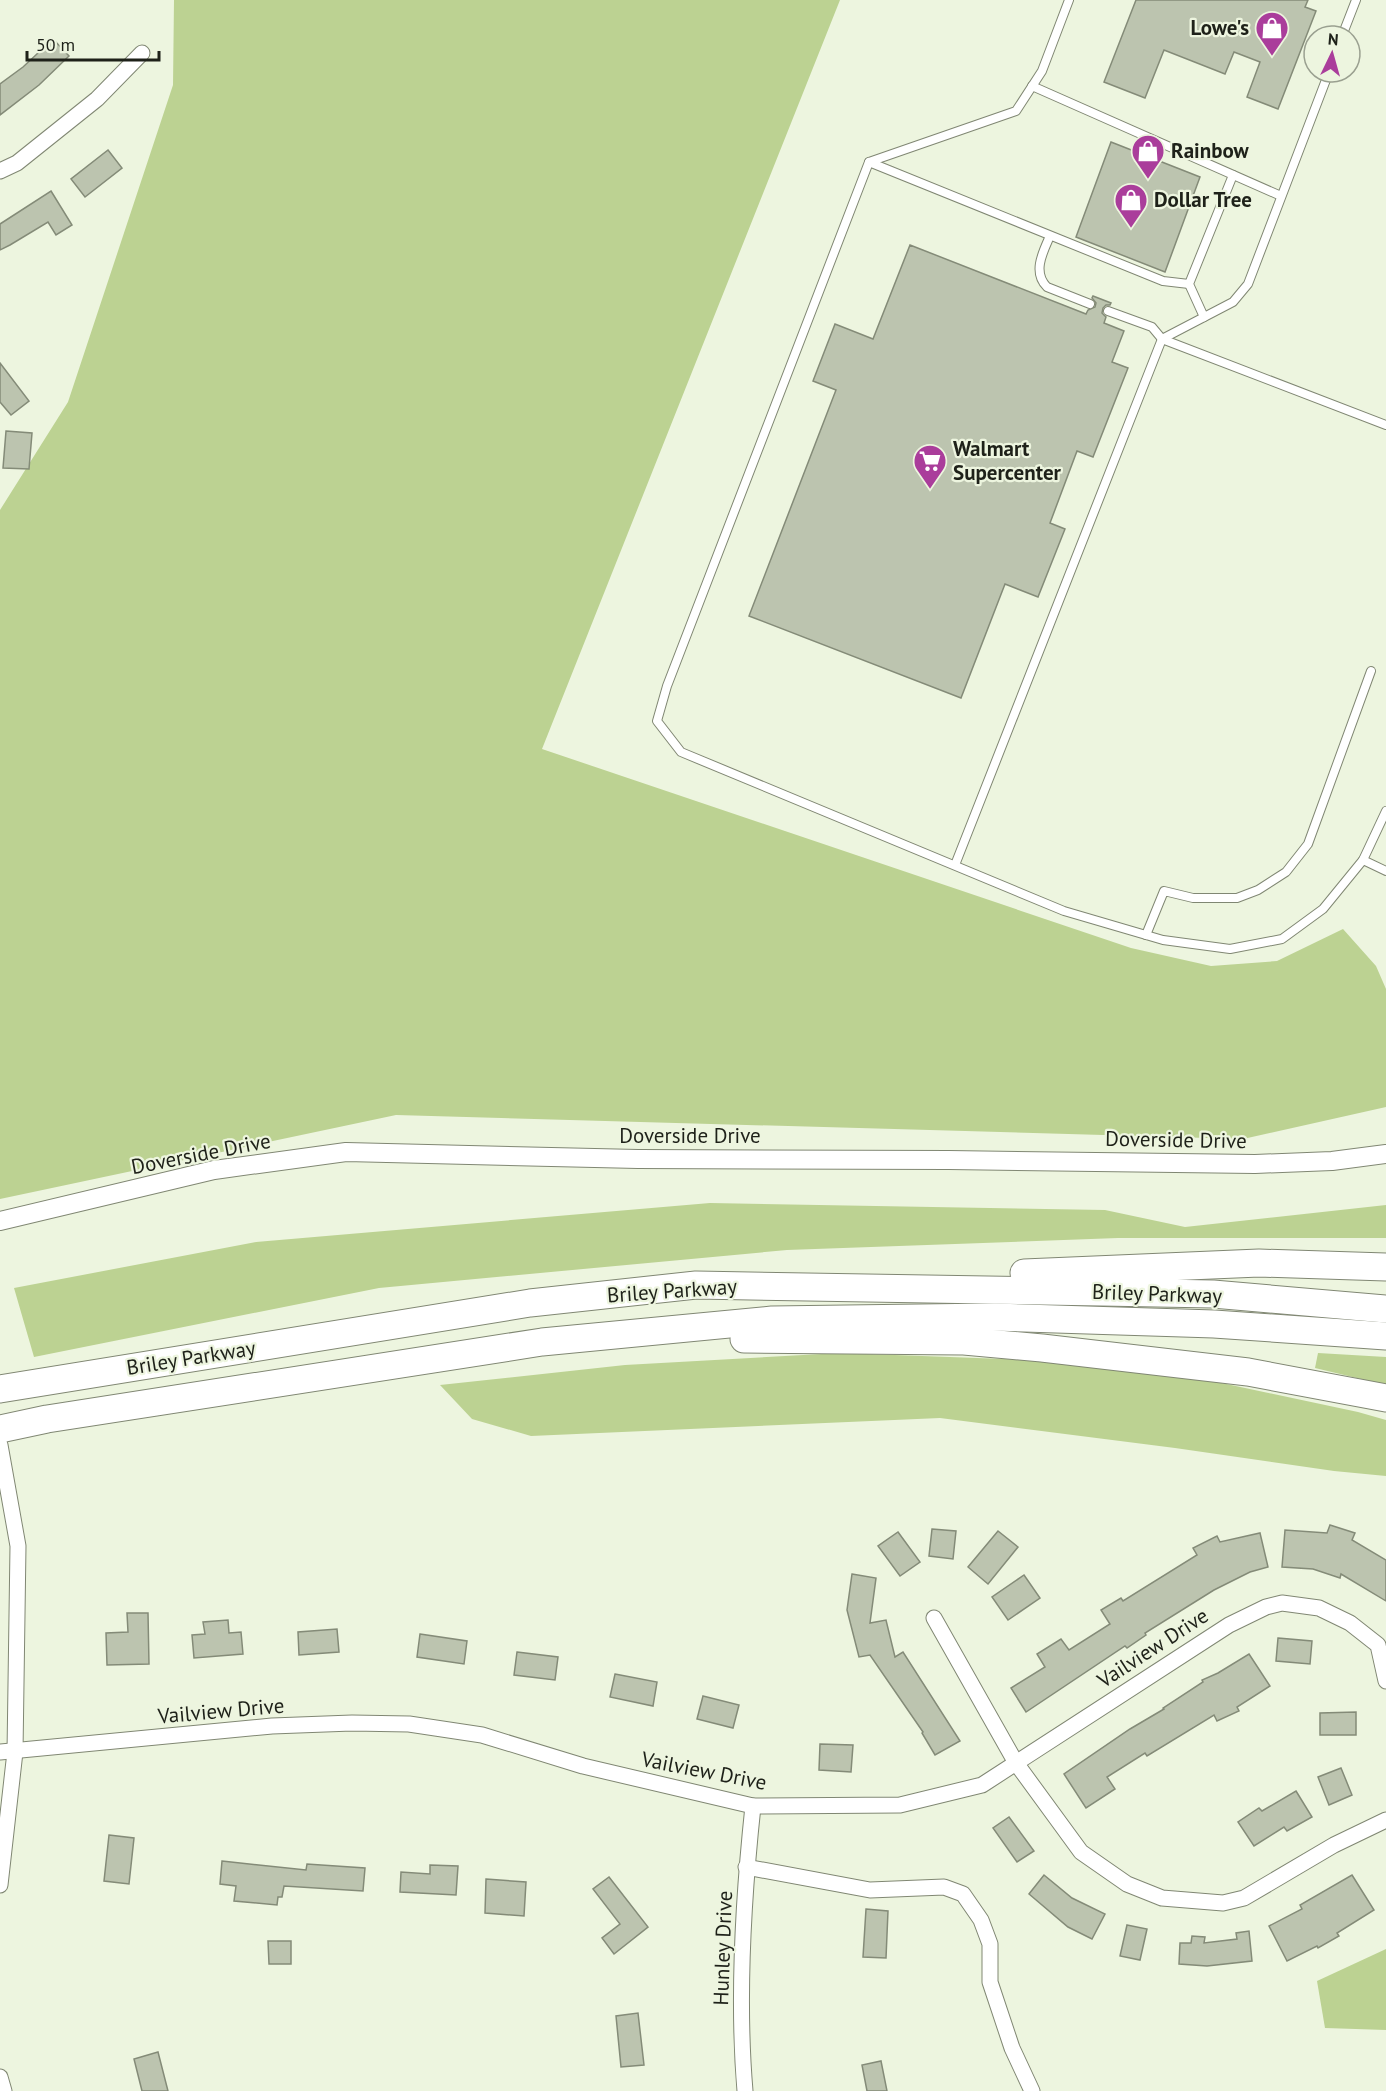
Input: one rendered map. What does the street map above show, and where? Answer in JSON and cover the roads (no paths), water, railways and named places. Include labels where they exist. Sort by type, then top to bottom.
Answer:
[{"type":"highway","points":[[696,1285],[874,1272],[1027,1273],[1259,1263],[1386,1267]]},
{"type":"highway","name":"Briley Parkway","points":[[0,1389],[530,1303],[696,1285],[1213,1294],[1386,1309]]},
{"type":"highway","name":"Briley Parkway","points":[[0,1429],[47,1419],[542,1342],[772,1320],[994,1317],[1214,1324],[1386,1336]]},
{"type":"highway","points":[[542,1342],[648,1343],[754,1339],[964,1341],[1123,1356],[1248,1372],[1386,1398]]},
{"type":"street","points":[[0,171],[17,163],[97,99],[142,53]]},
{"type":"street","name":"Doverside Drive","points":[[0,1221],[214,1170],[346,1152],[626,1159],[1255,1164],[1332,1161],[1386,1154]]},
{"type":"street","points":[[0,1445],[18,1546],[0,1885]]},
{"type":"street","name":"Vailview Drive","points":[[8,1752],[283,1725],[409,1724],[482,1735],[592,1768],[753,1806],[900,1805],[982,1785],[1228,1624],[1266,1607],[1282,1603],[1319,1608],[1350,1623],[1378,1645],[1386,1682]]},
{"type":"street","points":[[934,1618],[1016,1763],[1081,1852],[1127,1884],[1162,1898],[1223,1903],[1244,1898],[1334,1845],[1386,1820]]},
{"type":"street","name":"Hunley Drive","points":[[745,2091],[741,2040],[746,1867],[753,1806]]},
{"type":"street","points":[[746,1867],[870,1890],[944,1887],[963,1894],[981,1920],[990,1944],[990,1982],[1012,2048],[1032,2091]]},
{"type":"street","points":[[0,2078],[4,2091]]},
{"type":"lane","points":[[1069,0],[1042,71],[1016,111],[869,162],[667,686],[657,721],[681,752],[1064,911],[1163,940],[1230,949],[1282,939],[1323,909],[1363,860],[1386,811]]},
{"type":"lane","points":[[1347,24],[1356,0]]},
{"type":"lane","points":[[955,865],[1162,339],[1233,302],[1248,284],[1324,84]]},
{"type":"lane","points":[[1032,86],[1281,196]]},
{"type":"lane","points":[[869,162],[1163,281],[1189,284]]},
{"type":"lane","points":[[1204,317],[1189,284],[1233,175]]},
{"type":"lane","points":[[1050,236],[1040,260],[1039,271],[1043,282],[1047,286],[1090,304]]},
{"type":"lane","points":[[1108,311],[1152,327],[1162,339],[1386,425]]},
{"type":"lane","points":[[1146,935],[1164,891],[1193,898],[1237,898],[1258,890],[1286,872],[1308,844],[1371,671]]},
{"type":"lane","points":[[1363,860],[1386,871]]},
{"type":"place","name":"Lowe's","points":[[1272,57]]},
{"type":"place","name":"Rainbow","points":[[1148,180]]},
{"type":"place","name":"Dollar Tree","points":[[1131,229]]},
{"type":"place","name":"Walmart Supercenter","points":[[930,490]]}]
